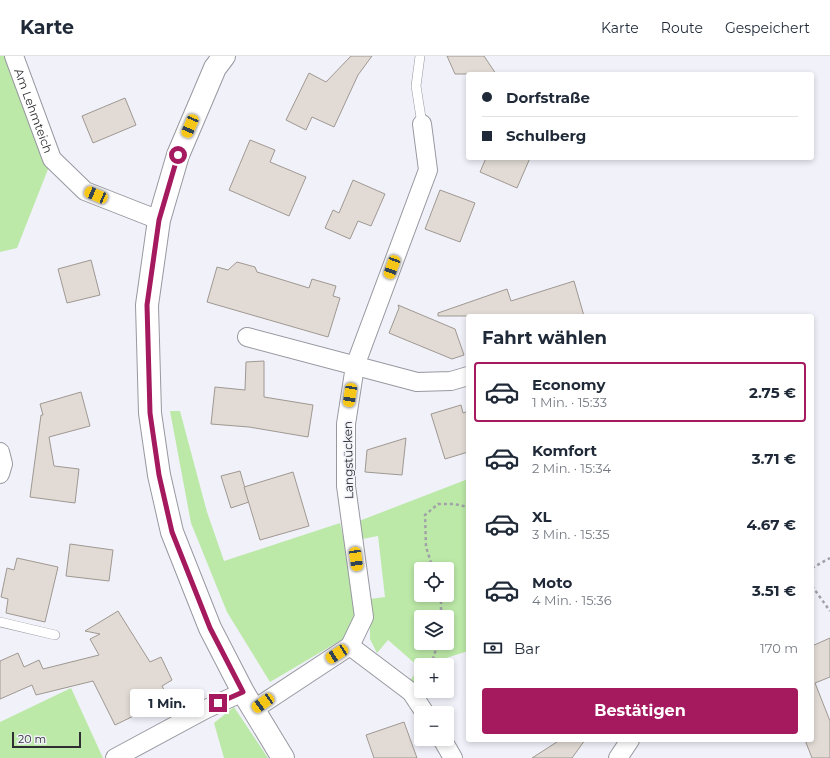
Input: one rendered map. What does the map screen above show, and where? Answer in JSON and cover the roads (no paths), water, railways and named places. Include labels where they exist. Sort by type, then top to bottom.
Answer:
[{"type":"street","name":"Am Lehmteich","points":[[14,56],[52,159],[85,191],[159,220]]},
{"type":"street","points":[[224,56],[215,68],[178,155],[159,220],[147,305],[150,413],[159,475],[172,532],[210,628],[248,701],[283,758]]},
{"type":"street","name":"Langstücken","points":[[350,646],[364,617],[346,486],[346,424],[355,366],[428,170],[422,124]]},
{"type":"street","points":[[247,337],[417,382],[451,380],[466,376]]},
{"type":"street","points":[[0,452],[3,464],[0,474]]},
{"type":"street","points":[[115,758],[248,701],[350,646],[411,692],[420,706]]},
{"type":"street","points":[[618,758],[629,742]]},
{"type":"street","points":[[446,746],[453,758]]},
{"type":"lane","points":[[420,56],[416,86],[422,124]]},
{"type":"lane","points":[[0,622],[55,635]]}]
